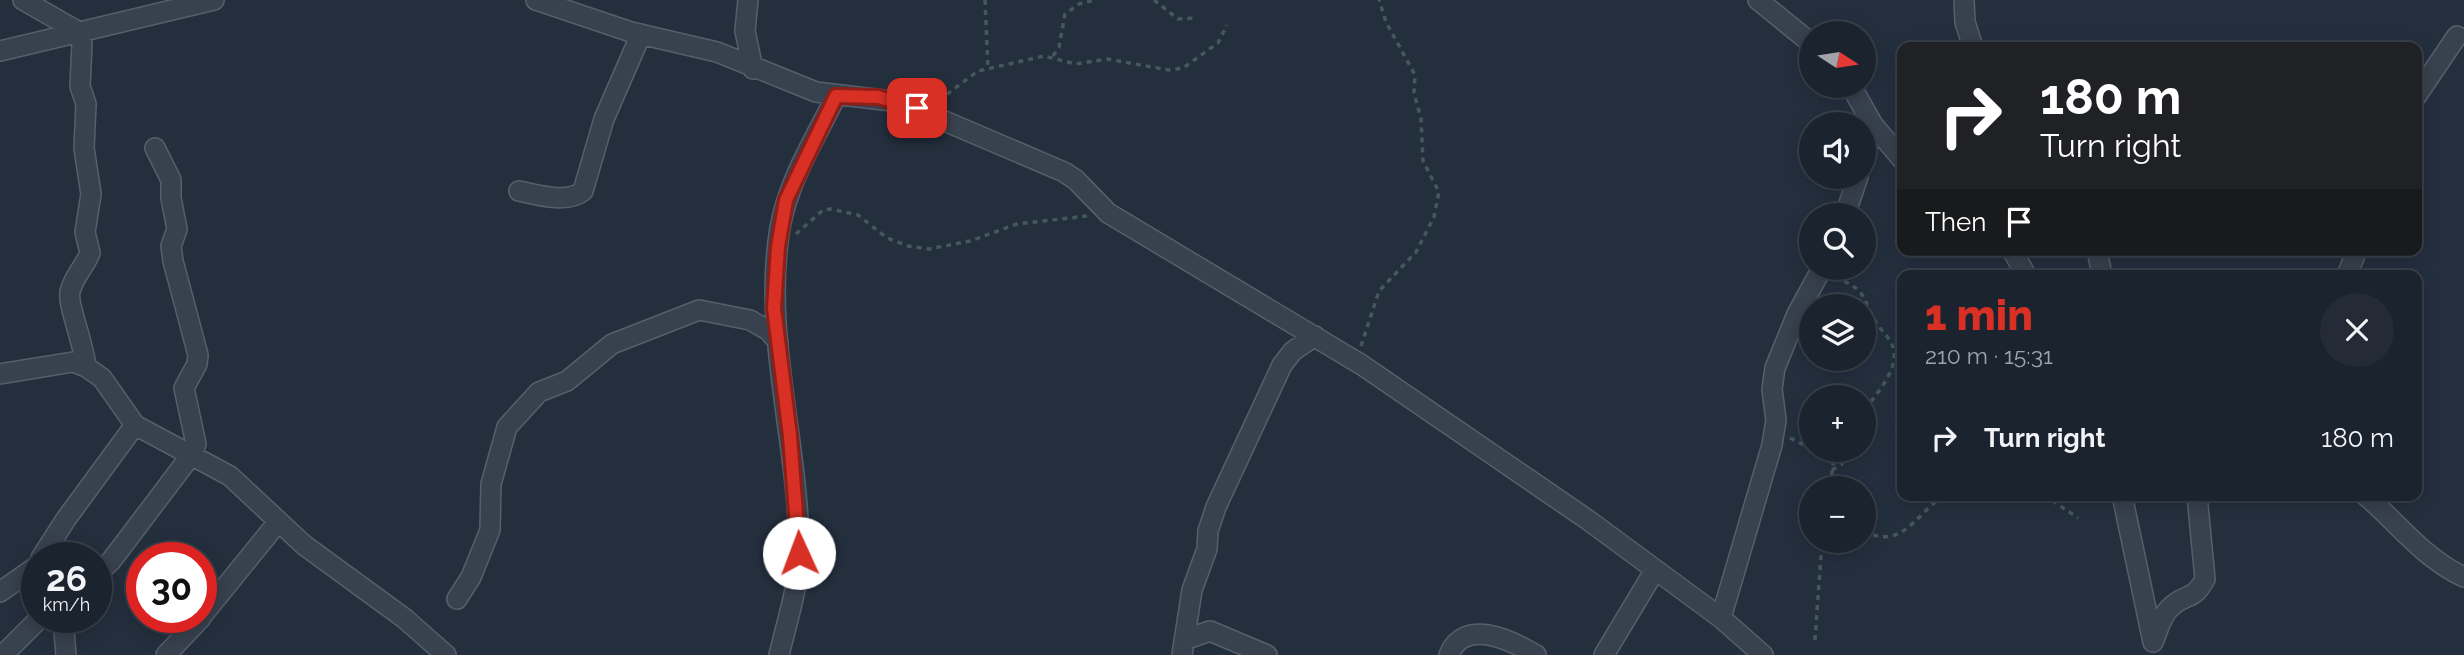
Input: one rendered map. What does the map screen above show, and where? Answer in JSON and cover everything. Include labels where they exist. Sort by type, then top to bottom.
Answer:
[{"type":"street","points":[[23,0],[79,32],[82,44],[80,86],[86,104],[84,148],[91,194],[85,232],[90,253],[74,281],[68,299],[82,336],[86,367]]},
{"type":"street","points":[[0,51],[214,0]]},
{"type":"street","points":[[536,0],[642,34],[717,52],[806,89],[836,96],[878,97],[917,108],[1064,172],[1076,180],[1108,213],[1362,365],[1588,520],[1721,618],[1763,655]]},
{"type":"street","points":[[748,0],[745,31],[753,69]]},
{"type":"street","points":[[1758,0],[1799,33]]},
{"type":"street","points":[[1965,0],[1965,22],[1971,42]]},
{"type":"street","points":[[519,191],[577,197],[583,191],[604,119],[642,34]]},
{"type":"street","points":[[2422,88],[2458,36]]},
{"type":"street","points":[[779,655],[793,600],[799,553],[792,448],[774,308],[778,247],[786,200],[836,96]]},
{"type":"street","points":[[1876,129],[1897,153]]},
{"type":"street","points":[[112,560],[192,454],[196,444],[184,388],[197,364],[198,355],[173,261],[171,246],[177,229],[171,198],[172,180],[155,148]]},
{"type":"street","points":[[1721,618],[1772,445],[1776,420],[1772,389],[1775,368],[1797,314],[1815,280]]},
{"type":"street","points":[[457,599],[471,577],[490,530],[491,484],[506,427],[540,392],[567,381],[612,344],[699,310],[750,320],[769,331],[778,342]]},
{"type":"street","points":[[1183,648],[1192,590],[1207,549],[1208,531],[1216,507],[1282,365],[1293,351],[1315,336]]},
{"type":"street","points":[[0,373],[73,362],[86,367],[102,378],[135,425],[157,440],[192,454],[230,476],[278,523],[415,626],[446,655]]},
{"type":"street","points":[[51,542],[135,425]]},
{"type":"street","points":[[2123,501],[2155,649]]},
{"type":"street","points":[[2155,649],[2166,612],[2172,605],[2192,597],[2205,579],[2198,501]]},
{"type":"street","points":[[2371,501],[2408,538],[2450,570],[2464,577]]},
{"type":"street","points":[[217,597],[278,523]]},
{"type":"street","points":[[1604,655],[1656,570]]},
{"type":"street","points":[[0,592],[21,576]]},
{"type":"street","points":[[1183,648],[1210,631],[1267,655]]},
{"type":"street","points":[[3,655],[25,633]]},
{"type":"street","points":[[64,633],[66,655]]},
{"type":"street","points":[[166,655],[186,633]]},
{"type":"street","points":[[1449,655],[1453,646],[1463,636],[1478,633],[1495,637],[1536,655]]},
{"type":"path","points":[[985,0],[988,69]]},
{"type":"path","points":[[1053,56],[1059,47],[1065,14],[1079,4],[1094,0]]},
{"type":"path","points":[[1154,0],[1178,19],[1198,18]]},
{"type":"path","points":[[1362,365],[1360,348],[1376,296],[1416,252],[1434,217],[1439,192],[1423,161],[1421,119],[1414,93],[1415,75],[1386,22],[1379,0]]},
{"type":"path","points":[[917,108],[952,92],[973,73],[1053,56],[1076,64],[1107,59],[1176,69],[1193,63],[1218,43],[1227,26]]},
{"type":"path","points":[[778,247],[823,211],[831,209],[858,215],[887,238],[908,246],[929,249],[970,241],[1017,224],[1108,213]]},
{"type":"path","points":[[1841,280],[1860,290],[1868,299],[1876,323],[1892,345],[1891,369],[1876,392]]},
{"type":"path","points":[[1831,462],[1832,476]]},
{"type":"path","points":[[1832,470],[1843,462]]},
{"type":"path","points":[[1876,534],[1885,537],[1900,535],[1918,520],[1933,501]]},
{"type":"path","points":[[2052,501],[2078,519]]},
{"type":"path","points":[[1815,640],[1821,553]]},
{"type":"route","points":[[799,553],[790,436],[774,308],[780,226],[786,200],[836,96],[878,97],[917,108]]}]
